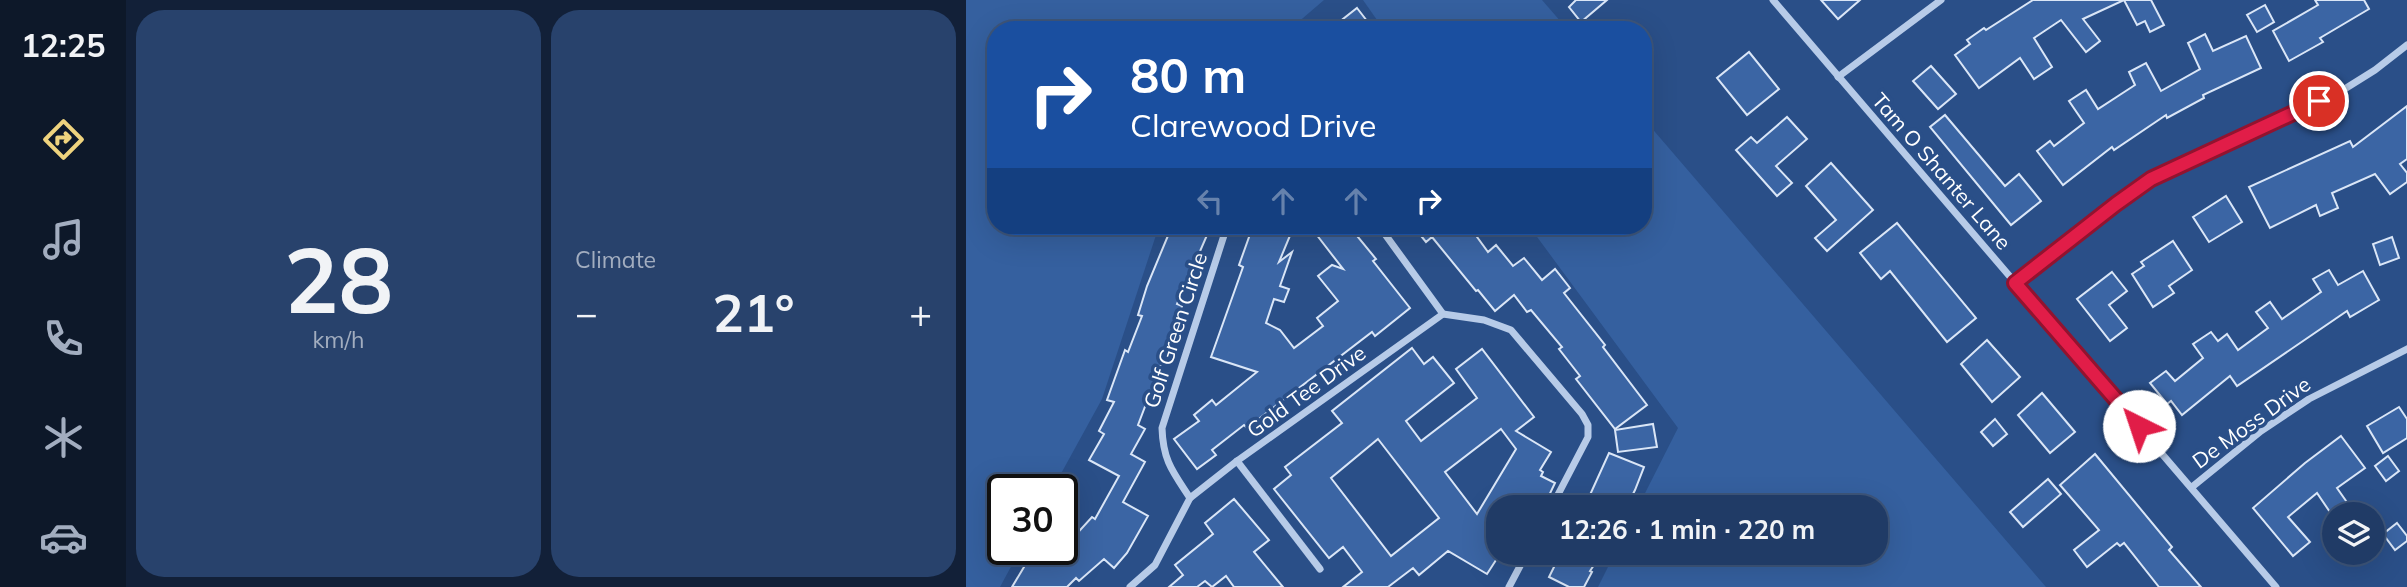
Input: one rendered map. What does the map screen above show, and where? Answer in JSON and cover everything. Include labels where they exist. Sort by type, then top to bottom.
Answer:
[{"type":"street","name":"Tam O Shanter Lane","points":[[1773,0],[2276,587]]},
{"type":"street","points":[[1838,77],[1941,0]]},
{"type":"street","points":[[2015,283],[2151,179],[2343,90],[2375,70],[2407,44]]},
{"type":"street","name":"Golf Green Circle","points":[[1190,498],[1167,464],[1161,428],[1224,235]]},
{"type":"street","points":[[1386,235],[1443,314],[1484,320],[1511,330],[1582,414],[1588,425],[1588,437],[1558,495]]},
{"type":"street","name":"Gold Tee Drive","points":[[1190,498],[1237,461],[1443,314]]},
{"type":"street","name":"De Moss Drive","points":[[2192,487],[2261,431],[2309,399],[2407,349]]},
{"type":"street","points":[[1237,461],[1320,569]]},
{"type":"street","points":[[1130,587],[1155,565],[1190,498]]},
{"type":"street","points":[[1508,587],[1520,565]]},
{"type":"shaded area","points":[[966,0],[1324,0],[1300,21],[987,21],[987,235],[1156,235],[1102,399],[1061,474],[987,474],[987,565],[1012,565],[1000,587],[966,587]]},
{"type":"shaded area","points":[[1363,0],[1542,0],[1560,21],[1378,21]]},
{"type":"shaded area","points":[[1652,128],[2046,587],[1598,587],[1609,565],[1888,565],[1888,495],[1644,495],[1678,428],[1536,235],[1652,235]]},
{"type":"building","points":[[1576,0],[1607,0],[1582,21],[1569,7]]},
{"type":"building","points":[[1821,0],[1860,0],[1838,19]]},
{"type":"building","points":[[2033,0],[2124,0],[2083,19],[2100,41],[2086,52],[2061,20],[2034,38],[2052,67],[2034,79],[2020,58],[1979,88],[1955,55],[1970,44],[1967,40],[1984,28],[1986,30]]},
{"type":"building","points":[[2124,0],[2151,0],[2164,25],[2150,32],[2145,21],[2137,25]]},
{"type":"building","points":[[2315,0],[2364,0],[2369,9],[2320,38],[2323,42],[2289,61],[2273,31],[2318,5]]},
{"type":"building","points":[[2265,5],[2274,22],[2257,32],[2247,15]]},
{"type":"building","points":[[1357,8],[1367,21],[1340,21]]},
{"type":"building","points":[[2205,34],[2213,51],[2246,36],[2261,68],[2203,95],[2204,98],[2167,118],[2166,115],[2114,150],[2112,147],[2063,185],[2037,151],[2050,141],[2054,146],[2084,123],[2069,101],[2086,90],[2098,109],[2135,85],[2129,72],[2146,63],[2161,91],[2200,69],[2188,43]]},
{"type":"building","points":[[1749,52],[1779,89],[1747,115],[1717,78]]},
{"type":"building","points":[[1931,66],[1956,94],[1938,109],[1913,81]]},
{"type":"building","points":[[2407,106],[2407,159],[2400,164],[2407,173],[2407,182],[2390,194],[2375,174],[2332,193],[2338,208],[2320,216],[2316,205],[2270,228],[2249,187],[2350,141],[2353,147]]},
{"type":"building","points":[[1945,115],[2005,186],[2019,174],[2041,201],[2011,225],[1930,127]]},
{"type":"building","points":[[1787,117],[1807,139],[1776,166],[1792,183],[1777,196],[1736,150],[1751,137],[1757,143]]},
{"type":"building","points":[[1831,163],[1873,210],[1827,251],[1815,238],[1836,220],[1806,186]]},
{"type":"building","points":[[2226,196],[2242,222],[2209,242],[2193,217]]},
{"type":"building","points":[[1897,223],[1976,318],[1947,342],[1890,271],[1881,279],[1860,253]]},
{"type":"building","points":[[1168,235],[1207,235],[1177,304],[1182,306],[1172,336],[1174,337],[1138,425],[1145,429],[1131,454],[1145,462],[1123,502],[1148,516],[1127,553],[1114,568],[1104,559],[1079,581],[1076,578],[1067,587],[1012,587],[1023,565],[1078,565],[1078,532],[1092,517],[1095,519],[1119,476],[1089,460],[1104,434],[1099,431],[1114,402],[1107,400],[1125,350],[1128,352],[1142,316],[1138,315]]},
{"type":"building","points":[[1250,235],[1290,235],[1279,262],[1292,252],[1280,286],[1289,289],[1284,302],[1274,299],[1266,323],[1280,330],[1294,348],[1323,326],[1317,318],[1338,301],[1318,276],[1332,265],[1343,269],[1317,235],[1356,235],[1410,308],[1375,336],[1372,332],[1247,428],[1244,425],[1212,450],[1216,455],[1197,469],[1174,439],[1199,421],[1194,415],[1212,400],[1216,405],[1257,372],[1211,357],[1243,267],[1239,265]]},
{"type":"building","points":[[1420,235],[1476,235],[1488,252],[1496,245],[1513,266],[1524,258],[1542,280],[1555,269],[1570,288],[1564,293],[1647,405],[1615,429],[1576,379],[1580,376],[1559,349],[1562,347],[1531,310],[1527,312],[1514,295],[1495,311],[1432,237],[1426,242]]},
{"type":"building","points":[[2392,237],[2399,258],[2380,265],[2373,244]]},
{"type":"building","points":[[2173,241],[2192,270],[2169,286],[2174,293],[2153,307],[2132,274],[2144,266],[2141,262]]},
{"type":"building","points":[[2329,270],[2338,285],[2363,271],[2379,300],[2350,317],[2347,311],[2237,386],[2230,376],[2182,415],[2171,401],[2167,404],[2150,383],[2166,371],[2175,381],[2203,358],[2193,344],[2211,332],[2218,341],[2227,334],[2238,350],[2268,328],[2256,312],[2270,302],[2282,319],[2321,292],[2313,279]]},
{"type":"building","points":[[2112,272],[2127,291],[2109,305],[2127,328],[2110,341],[2077,299]]},
{"type":"building","points":[[1987,340],[2020,377],[1992,402],[1961,364]]},
{"type":"building","points":[[1412,348],[1424,364],[1433,357],[1454,383],[1406,421],[1421,441],[1477,398],[1456,369],[1482,349],[1534,417],[1516,431],[1551,452],[1540,470],[1543,472],[1541,476],[1555,483],[1549,495],[1488,495],[1516,449],[1501,429],[1445,472],[1477,514],[1486,499],[1486,565],[1493,565],[1487,574],[1448,551],[1419,575],[1413,568],[1388,587],[1343,587],[1362,572],[1343,547],[1329,558],[1274,489],[1291,475],[1285,467],[1342,423],[1332,411]],"holes":[[[1378,439],[1439,518],[1391,556],[1331,478]]]},
{"type":"building","points":[[2042,393],[2075,432],[2050,453],[2018,415]]},
{"type":"building","points":[[2399,407],[2407,419],[2407,438],[2383,453],[2367,426]]},
{"type":"building","points":[[1995,419],[2007,434],[1993,446],[1981,432]]},
{"type":"building","points":[[1653,424],[1657,447],[1618,452],[1615,430]]},
{"type":"building","points":[[2341,436],[2365,468],[2337,488],[2347,502],[2323,502],[2317,493],[2288,517],[2310,542],[2293,556],[2253,508]]},
{"type":"building","points":[[1609,453],[1644,467],[1632,495],[1590,495]]},
{"type":"building","points":[[2095,454],[2172,547],[2169,550],[2201,587],[2159,587],[2124,543],[2120,546],[2117,543],[2087,567],[2074,550],[2099,530],[2060,485]]},
{"type":"building","points":[[2388,456],[2399,471],[2386,481],[2375,466]]},
{"type":"building","points":[[2048,479],[2061,494],[2023,527],[2010,512]]},
{"type":"building","points":[[1234,499],[1269,540],[1254,552],[1283,587],[1234,587],[1226,576],[1212,587],[1205,581],[1197,587],[1169,587],[1183,575],[1175,565],[1213,534],[1205,523]]},
{"type":"building","points":[[2397,523],[2407,536],[2407,541],[2395,550],[2385,532]]},
{"type":"building","points":[[1555,565],[1594,565],[1584,587],[1569,587],[1549,577]]},
{"type":"route","points":[[2139,426],[2015,283],[2151,179],[2319,101]]}]
